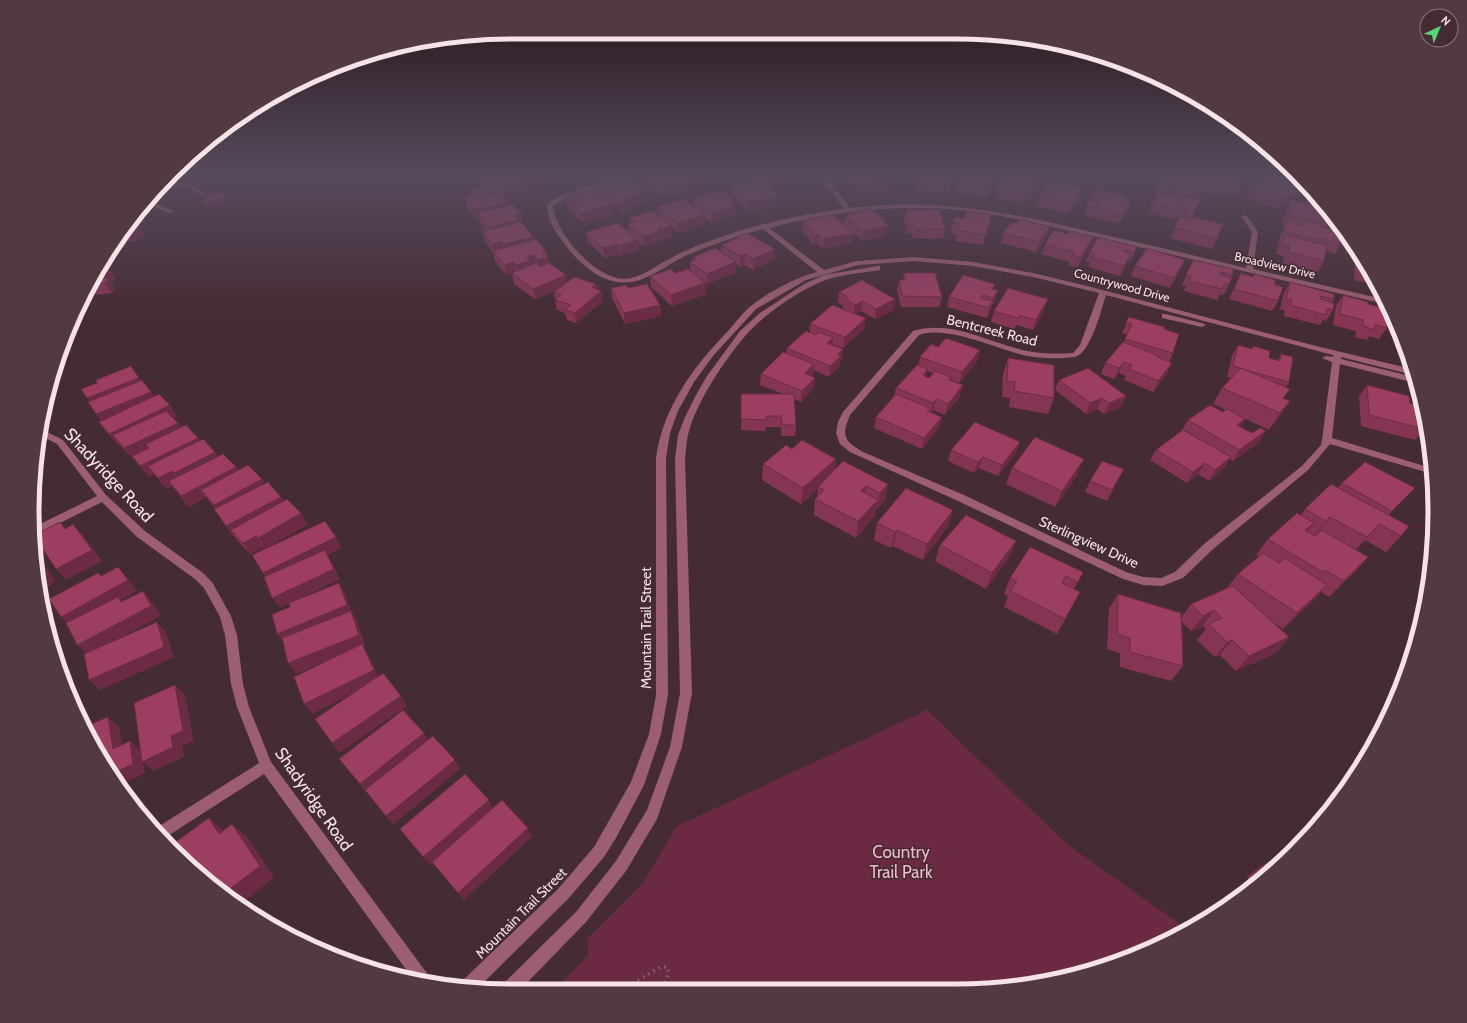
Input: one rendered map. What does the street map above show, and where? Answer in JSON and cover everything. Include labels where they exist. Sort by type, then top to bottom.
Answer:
[{"type":"street","name":"Broadview Drive","points":[[555,223],[561,233],[577,254],[596,272],[611,279],[620,281],[637,278],[699,248],[723,239],[787,223]]},
{"type":"street","name":"Broadview Drive","points":[[1043,223],[1378,300]]},
{"type":"street","points":[[1249,223],[1255,232],[1249,271]]},
{"type":"street","points":[[515,984],[581,916],[621,866],[652,814],[676,747],[686,693],[680,459],[683,435],[689,417],[710,378],[743,333],[763,315],[824,274],[765,228]]},
{"type":"street","name":"Countrywood Drive","points":[[824,274],[900,265],[952,267],[998,273],[1102,296],[1409,378]]},
{"type":"street","name":"Mountain Trail Street","points":[[473,982],[563,894],[599,852],[612,834],[636,785],[654,734],[662,695],[661,458],[665,434],[674,410],[695,374],[734,324],[760,302],[803,277],[824,274]]},
{"type":"street","name":"Bentcreek Road","points":[[840,438],[841,424],[846,414],[916,333],[924,330],[936,329],[949,331],[1026,353],[1049,357],[1069,357],[1079,352],[1084,346],[1102,296]]},
{"type":"street","name":"Countrywood Drive","points":[[1337,358],[1406,371]]},
{"type":"street","name":"Sterlingview Drive","points":[[840,438],[846,446],[860,454],[961,498],[1123,575],[1143,581],[1162,582],[1179,574],[1208,547],[1305,468],[1325,446],[1337,358]]},
{"type":"street","name":"Shadyridge Road","points":[[46,434],[60,442],[103,497],[141,534],[199,576],[208,585],[225,616],[231,635],[237,684],[241,700],[266,766],[420,975]]},
{"type":"street","points":[[1327,440],[1426,468]]},
{"type":"street","points":[[40,529],[103,497]]},
{"type":"street","points":[[163,831],[266,766]]},
{"type":"path","points":[[631,984],[660,967],[666,967],[669,974],[664,984]]},
{"type":"green space","name":"Country Trail Park","points":[[927,710],[1068,845],[1182,926],[1136,948],[1078,968],[1048,975],[986,983],[560,984],[588,956],[587,939],[643,883],[677,826]]},
{"type":"building","points":[[486,223],[507,223],[490,227]]},
{"type":"building","points":[[522,223],[533,237],[504,244],[502,241],[492,244],[483,231]]},
{"type":"building","points":[[618,223],[638,240],[603,248],[586,232]]},
{"type":"building","points":[[668,223],[672,226],[643,236],[628,224]]},
{"type":"building","points":[[804,223],[842,223],[853,233],[824,239],[819,234],[815,235]]},
{"type":"building","points":[[854,223],[884,223],[888,225],[864,231]]},
{"type":"building","points":[[908,223],[943,223],[945,229],[914,228],[914,223]]},
{"type":"building","points":[[953,223],[989,223],[986,235],[957,230],[959,224]]},
{"type":"building","points":[[1011,223],[1034,223],[1050,227],[1039,242],[1003,233]]},
{"type":"building","points":[[1177,223],[1223,224],[1217,239],[1175,228]]},
{"type":"building","points":[[1286,223],[1297,223],[1297,224],[1305,226],[1306,223],[1315,223],[1335,230],[1342,240],[1341,243],[1319,238],[1319,240],[1284,232]]},
{"type":"building","points":[[1054,230],[1068,234],[1070,231],[1093,237],[1081,257],[1072,255],[1074,252],[1045,244]]},
{"type":"building","points":[[747,233],[775,249],[753,259],[745,254],[740,256],[721,245]]},
{"type":"building","points":[[1284,235],[1327,245],[1324,261],[1288,252],[1290,246],[1282,244]]},
{"type":"building","points":[[1098,237],[1137,247],[1134,252],[1124,249],[1123,251],[1131,254],[1124,266],[1092,257],[1095,253],[1090,251]]},
{"type":"building","points":[[536,239],[546,250],[542,250],[548,257],[538,260],[534,255],[527,257],[530,261],[516,265],[514,262],[504,265],[493,251]]},
{"type":"building","points":[[715,248],[736,262],[707,274],[690,262],[697,259],[693,257]]},
{"type":"building","points":[[1147,248],[1185,260],[1174,278],[1135,266]]},
{"type":"building","points":[[1193,260],[1234,269],[1232,275],[1221,272],[1220,275],[1232,278],[1229,284],[1225,283],[1222,289],[1189,281],[1191,276],[1186,275]]},
{"type":"building","points":[[536,263],[541,267],[549,263],[566,275],[533,289],[512,273]]},
{"type":"building","points":[[671,269],[675,273],[688,269],[705,283],[671,295],[650,276]]},
{"type":"building","points":[[904,273],[935,273],[942,297],[902,296],[899,280],[906,280]]},
{"type":"building","points":[[1241,273],[1253,277],[1254,274],[1276,280],[1274,284],[1283,287],[1278,301],[1234,289]]},
{"type":"building","points":[[963,275],[995,284],[992,289],[998,290],[993,298],[983,295],[981,298],[993,301],[989,308],[949,297]]},
{"type":"building","points":[[574,277],[596,284],[592,287],[601,291],[575,313],[565,310],[571,305],[555,300],[561,295],[554,292]]},
{"type":"building","points":[[109,278],[105,283],[98,283],[100,279]]},
{"type":"building","points":[[862,280],[895,299],[876,309],[863,301],[855,305],[844,299],[848,297],[839,292]]},
{"type":"building","points":[[1290,282],[1334,294],[1334,299],[1321,296],[1320,299],[1334,303],[1333,310],[1327,309],[1326,315],[1290,305],[1292,300],[1286,299]]},
{"type":"building","points":[[647,284],[660,305],[624,313],[611,288],[626,285],[628,288]]},
{"type":"building","points":[[1008,288],[1048,299],[1036,320],[1019,315],[1018,318],[994,311]]},
{"type":"building","points":[[1343,295],[1368,302],[1368,304],[1381,307],[1387,321],[1387,328],[1375,325],[1374,330],[1363,326],[1363,320],[1340,314]]},
{"type":"building","points":[[832,305],[866,318],[845,337],[810,324]]},
{"type":"building","points":[[1129,317],[1165,327],[1164,329],[1179,334],[1173,353],[1125,339],[1132,324],[1126,322]]},
{"type":"building","points":[[806,331],[815,335],[819,332],[833,338],[827,343],[843,349],[838,354],[841,356],[830,366],[787,348]]},
{"type":"building","points":[[946,338],[980,350],[962,372],[920,357],[931,344],[938,347]]},
{"type":"building","points":[[1123,342],[1159,356],[1157,357],[1172,363],[1158,381],[1129,369],[1132,365],[1124,362],[1119,368],[1105,363]]},
{"type":"building","points":[[1238,345],[1252,349],[1253,346],[1270,351],[1269,358],[1280,361],[1281,354],[1293,357],[1289,382],[1233,366]]},
{"type":"building","points":[[783,352],[814,364],[805,373],[815,378],[802,391],[761,374]]},
{"type":"building","points":[[1008,358],[1054,365],[1054,398],[1014,391],[1015,382],[1007,381]]},
{"type":"building","points":[[917,365],[928,369],[923,375],[929,378],[935,371],[951,377],[949,380],[963,385],[948,404],[936,399],[933,403],[896,388]]},
{"type":"building","points":[[131,366],[139,378],[87,398],[81,389],[97,383],[96,380]]},
{"type":"building","points":[[1088,368],[1126,396],[1109,403],[1102,398],[1090,403],[1059,380]]},
{"type":"building","points":[[1241,368],[1290,389],[1283,398],[1290,401],[1280,413],[1222,388]]},
{"type":"building","points":[[142,380],[151,392],[96,414],[88,402]]},
{"type":"building","points":[[1367,385],[1409,396],[1410,403],[1416,405],[1420,428],[1369,415]]},
{"type":"building","points":[[159,394],[170,405],[109,434],[99,422]]},
{"type":"building","points":[[741,394],[794,394],[796,425],[782,425],[781,416],[766,416],[766,420],[741,419]]},
{"type":"building","points":[[896,394],[930,408],[927,411],[942,417],[924,438],[876,417]]},
{"type":"building","points":[[1210,405],[1223,412],[1227,409],[1245,419],[1237,425],[1252,433],[1260,428],[1266,431],[1239,450],[1188,420]]},
{"type":"building","points":[[166,411],[178,423],[124,448],[113,435]]},
{"type":"building","points":[[975,422],[1020,442],[1002,465],[983,457],[978,462],[951,450]]},
{"type":"building","points":[[186,425],[198,438],[140,466],[132,456],[149,448],[146,444]]},
{"type":"building","points":[[1183,430],[1231,457],[1215,470],[1205,463],[1193,472],[1156,450]]},
{"type":"building","points":[[1035,437],[1084,459],[1062,491],[1012,468]]},
{"type":"building","points":[[203,439],[215,452],[174,473],[172,471],[158,478],[148,466]]},
{"type":"building","points":[[802,440],[836,459],[803,488],[763,464],[786,445],[792,449]]},
{"type":"building","points":[[223,454],[236,467],[181,496],[169,481]]},
{"type":"building","points":[[843,461],[888,484],[880,493],[866,486],[861,491],[878,500],[858,521],[815,499],[824,490],[818,487]]},
{"type":"building","points":[[1102,461],[1124,469],[1112,490],[1090,481]]},
{"type":"building","points":[[1365,462],[1415,488],[1392,511],[1342,483]]},
{"type":"building","points":[[248,465],[262,479],[214,505],[201,490]]},
{"type":"building","points":[[268,482],[281,497],[226,526],[214,509]]},
{"type":"building","points":[[1331,484],[1409,526],[1401,536],[1379,524],[1367,537],[1330,517],[1326,521],[1305,509]]},
{"type":"building","points":[[906,488],[953,510],[927,544],[897,530],[895,532],[877,523]]},
{"type":"building","points":[[287,499],[301,513],[258,538],[256,536],[243,543],[231,530]]},
{"type":"building","points":[[1297,513],[1314,523],[1305,530],[1315,536],[1322,530],[1368,557],[1344,581],[1325,570],[1322,572],[1268,539]]},
{"type":"building","points":[[966,515],[1016,541],[992,573],[940,545]]},
{"type":"building","points":[[325,521],[336,537],[263,573],[252,555]]},
{"type":"building","points":[[60,522],[65,529],[73,524],[92,550],[56,569],[40,546],[40,532]]},
{"type":"building","points":[[1030,547],[1083,572],[1078,582],[1066,576],[1062,583],[1080,592],[1065,619],[1010,591],[1017,581],[1010,578]]},
{"type":"building","points":[[325,550],[334,569],[272,598],[264,577]]},
{"type":"building","points":[[1263,553],[1279,563],[1285,558],[1327,585],[1297,613],[1238,574]]},
{"type":"building","points":[[118,567],[128,580],[61,617],[49,599],[98,573],[101,576]]},
{"type":"building","points":[[339,583],[347,605],[277,634],[272,614],[290,607],[289,603]]},
{"type":"building","points":[[1233,586],[1289,637],[1249,656],[1232,640],[1227,642],[1209,624],[1222,618],[1214,610],[1203,616],[1191,604]]},
{"type":"building","points":[[143,591],[151,606],[77,645],[66,623],[118,597],[121,602]]},
{"type":"building","points":[[1118,594],[1181,613],[1183,666],[1130,652],[1130,638],[1117,634]]},
{"type":"building","points":[[351,611],[359,635],[288,663],[282,638]]},
{"type":"building","points":[[157,622],[164,647],[89,680],[84,654]]},
{"type":"building","points":[[362,644],[374,670],[304,704],[294,677]]},
{"type":"building","points":[[383,673],[401,696],[332,743],[315,719]]},
{"type":"building","points":[[175,685],[183,731],[171,736],[173,747],[142,762],[134,703]]},
{"type":"building","points":[[403,710],[424,733],[360,784],[339,759]]},
{"type":"building","points":[[108,717],[113,749],[130,741],[133,764],[117,771],[102,748],[90,724]]},
{"type":"building","points":[[433,736],[455,760],[386,816],[365,790]]},
{"type":"building","points":[[465,774],[489,800],[423,857],[400,829]]},
{"type":"building","points":[[502,800],[528,828],[458,893],[432,862]]},
{"type":"building","points":[[209,818],[219,834],[232,824],[260,866],[229,890],[200,867],[174,843]]},
{"type":"building","points":[[1274,861],[1265,868],[1263,865]]}]
